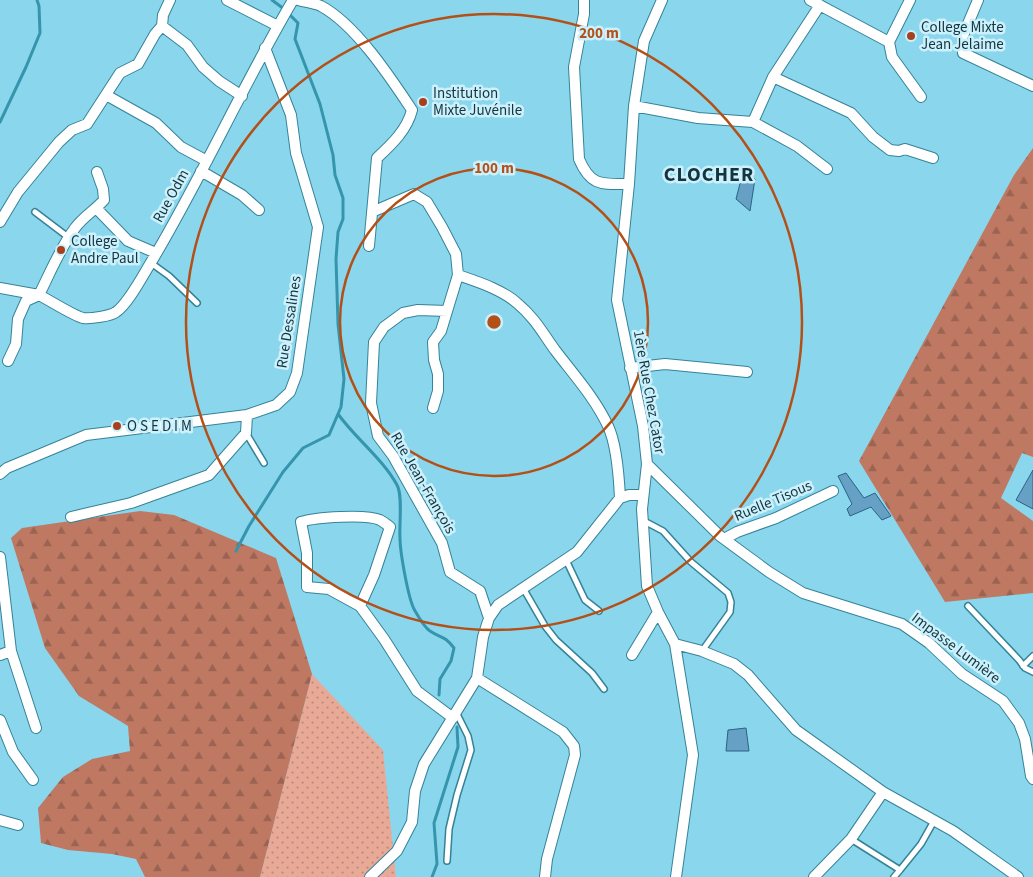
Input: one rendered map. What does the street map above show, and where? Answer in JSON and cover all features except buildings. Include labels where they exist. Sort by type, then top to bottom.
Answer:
[{"type":"street","points":[[0,222],[18,192],[59,142],[72,130],[87,124],[120,73],[138,64],[155,34],[162,26],[163,15],[170,0]]},
{"type":"street","points":[[227,0],[278,26]]},
{"type":"street","name":"Rue Odm","points":[[0,288],[40,295],[83,318],[101,317],[116,312],[131,294],[151,262],[242,96],[265,48],[294,0]]},
{"type":"street","points":[[298,0],[320,5],[342,21],[369,50],[412,110],[410,119],[396,140],[376,158],[369,246]]},
{"type":"street","points":[[584,0],[584,14],[574,67],[580,159],[584,170],[598,184],[629,184]]},
{"type":"street","name":"1ère Rue Chez Cator","points":[[662,0],[644,41],[634,106],[629,184],[616,300],[642,426],[647,464],[643,494],[647,586],[675,644],[693,755],[676,877]]},
{"type":"street","points":[[810,0],[888,42]]},
{"type":"street","points":[[910,0],[888,42],[892,57],[921,97]]},
{"type":"street","points":[[978,0],[962,38],[963,53],[1033,86]]},
{"type":"street","points":[[753,122],[773,77],[820,5]]},
{"type":"street","points":[[162,26],[187,45],[203,67],[219,81],[242,96]]},
{"type":"street","name":"Rue Dessalines","points":[[0,474],[7,468],[86,435],[246,415],[276,405],[290,392],[297,373],[318,227],[296,153],[291,116],[265,48]]},
{"type":"street","points":[[773,77],[851,113],[873,137],[890,150],[899,151],[905,149],[933,158]]},
{"type":"street","points":[[106,95],[156,123],[180,148],[207,161]]},
{"type":"street","points":[[634,106],[698,118],[753,122],[797,146],[827,169]]},
{"type":"street","points":[[202,171],[242,195],[258,210]]},
{"type":"street","points":[[8,361],[16,344],[18,319],[26,301],[40,295],[76,226],[104,200],[103,189],[97,172]]},
{"type":"street","points":[[372,212],[414,194],[427,202],[456,254],[458,275],[441,332],[433,342],[434,360],[438,374],[438,392],[433,408]]},
{"type":"street","points":[[96,209],[128,241],[156,253]]},
{"type":"street","points":[[458,275],[487,286],[516,302],[537,322],[553,347],[597,405],[609,428],[619,471],[620,498]]},
{"type":"street","name":"Rue Jean-François","points":[[447,311],[410,311],[403,313],[384,326],[374,342],[370,403],[378,436],[393,456],[438,535],[450,572],[480,592],[489,618]]},
{"type":"street","points":[[630,368],[665,364],[747,372]]},
{"type":"street","points":[[70,517],[131,502],[209,475],[246,432],[246,415]]},
{"type":"street","name":"Impasse Lumière","points":[[647,464],[724,539],[803,594],[902,624],[928,643],[962,674],[1003,701],[1019,724],[1025,740],[1033,779]]},
{"type":"street","name":"Ruelle Tisous","points":[[724,539],[737,532],[776,518],[833,491]]},
{"type":"street","points":[[370,877],[397,851],[412,822],[415,791],[424,764],[477,678],[483,637],[489,618],[498,605],[577,552],[620,498],[643,494]]},
{"type":"street","points":[[360,606],[374,575],[390,527],[380,520],[360,518],[313,518],[301,522],[307,553],[307,587],[329,589],[360,606],[384,639],[417,692],[453,718]]},
{"type":"street","points":[[0,558],[10,651],[36,728]]},
{"type":"street","points":[[632,655],[658,612]]},
{"type":"street","points":[[675,644],[702,651],[734,664],[748,675],[796,730],[883,792],[953,832],[1018,877]]},
{"type":"street","points":[[0,655],[10,651]]},
{"type":"street","points":[[477,678],[563,732],[574,746],[575,755],[547,859],[545,877]]},
{"type":"street","points":[[0,720],[12,752],[33,780]]},
{"type":"street","points":[[814,877],[851,839],[883,792]]},
{"type":"street","points":[[0,820],[18,825]]},
{"type":"lane","points":[[35,212],[69,238]]},
{"type":"lane","points":[[151,262],[170,276],[197,303]]},
{"type":"lane","points":[[246,432],[264,463]]},
{"type":"lane","points":[[644,521],[663,531],[692,562],[728,593],[731,602],[730,612],[702,651]]},
{"type":"lane","points":[[566,560],[585,600],[599,611]]},
{"type":"lane","points":[[523,588],[545,626],[556,640],[592,673],[604,689]]},
{"type":"lane","points":[[968,606],[1023,666],[1033,672]]},
{"type":"lane","points":[[1023,666],[1033,656]]},
{"type":"lane","points":[[447,861],[449,829],[457,794],[466,772],[471,750],[468,736],[458,716],[453,718]]},
{"type":"lane","points":[[894,877],[921,844],[934,821]]},
{"type":"lane","points":[[851,839],[900,870]]},
{"type":"shaded area","points":[[312,674],[383,750],[396,877],[260,877]]},
{"type":"green space","points":[[1033,148],[1033,457],[1022,453],[1001,498],[1033,521],[1033,593],[945,602],[859,461],[1014,175]]},
{"type":"green space","points":[[140,511],[174,515],[276,558],[312,674],[260,877],[145,877],[136,859],[112,854],[68,850],[41,843],[38,808],[63,777],[92,759],[130,751],[128,726],[79,696],[45,648],[11,538],[22,528]]},
{"type":"waterway","points":[[0,122],[40,33],[37,0]]},
{"type":"waterway","points":[[272,0],[284,9]]},
{"type":"waterway","points":[[236,551],[249,526],[283,472],[303,448],[329,435],[341,407],[344,379],[338,324],[336,259],[338,232],[343,219],[343,198],[335,175],[333,155],[320,104],[295,39],[298,23],[289,14]]},
{"type":"waterway","points":[[338,414],[384,466],[399,490],[401,553],[414,609],[430,631],[445,639],[454,648],[451,661],[440,679],[439,695]]},
{"type":"waterway","points":[[432,877],[437,864],[434,823],[458,747],[457,727]]},
{"type":"place","name":"College Mixte Jean Jelaime","points":[[911,36]]},
{"type":"place","name":"Institution Mixte Juvénile","points":[[423,102]]},
{"type":"place","name":"College Andre Paul","points":[[61,250]]},
{"type":"place","name":"O S E D I M","points":[[117,426]]},
{"type":"district","name":"CLOCHER","points":[[709,175]]}]
